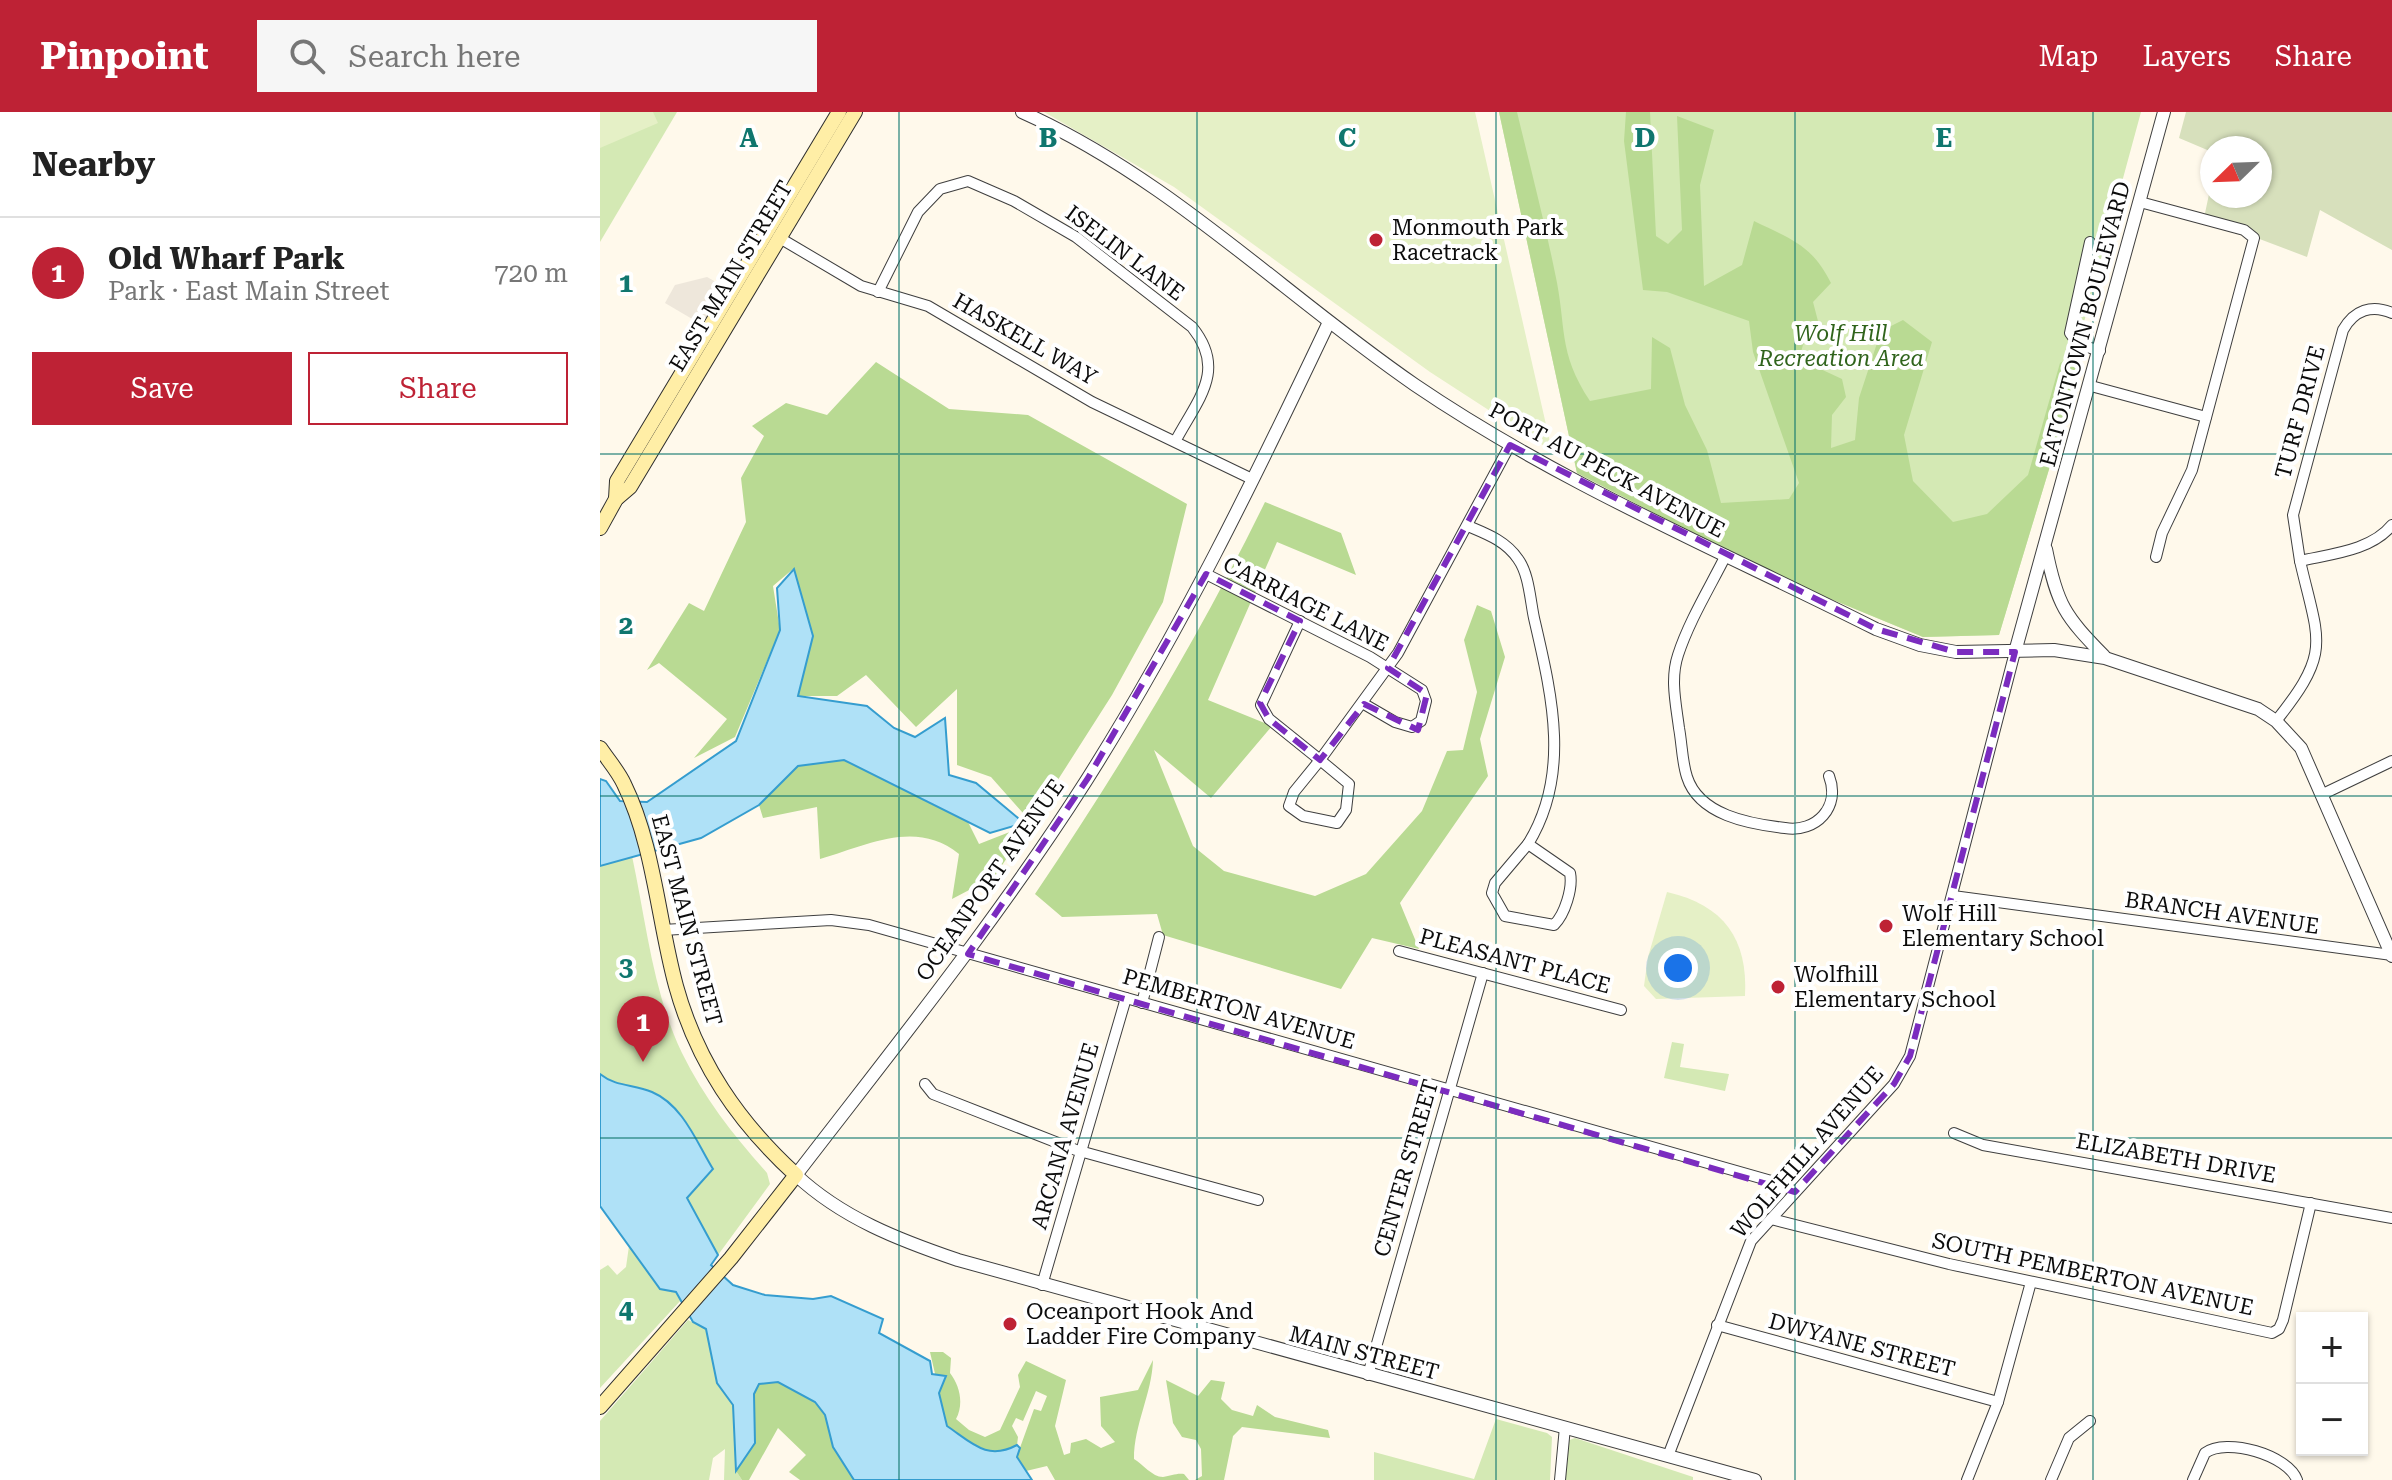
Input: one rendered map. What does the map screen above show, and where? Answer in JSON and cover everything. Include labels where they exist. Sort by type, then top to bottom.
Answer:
[{"type":"main road","name":"EAST MAIN STREET","points":[[616,499],[617,481],[682,378],[839,112]]},
{"type":"main road","name":"EAST MAIN STREET","points":[[600,528],[616,499],[637,476],[855,112]]},
{"type":"main road","name":"EAST MAIN STREET","points":[[600,748],[623,781],[631,802],[684,1010],[704,1059],[746,1125],[796,1175]]},
{"type":"main road","name":"OCEANPORT AVENUE","points":[[600,1407],[722,1268],[796,1175]]},
{"type":"street","name":"PORT AU PECK AVENUE","points":[[1022,112],[1075,138],[1141,179],[1416,385],[1510,445],[1726,555],[1905,641],[1956,652],[2054,650],[2105,658]]},
{"type":"street","name":"EATONTOWN BOULEVARD","points":[[2046,546],[2164,112]]},
{"type":"street","name":"ISELIN LANE","points":[[878,292],[906,233],[940,189],[968,181],[1014,201],[1076,237],[1192,327],[1207,346],[1211,368],[1176,440]]},
{"type":"street","points":[[2140,202],[2244,230],[2254,238],[2188,480],[2162,533],[2156,557]]},
{"type":"street","name":"HASKELL WAY","points":[[778,237],[861,286],[928,306],[1092,402],[1252,479]]},
{"type":"street","points":[[2090,242],[2070,333],[2078,344],[2100,351]]},
{"type":"street","name":"TURF DRIVE","points":[[2276,721],[2294,698],[2317,656],[2318,639],[2293,515],[2343,330],[2360,312],[2379,308],[2392,313]]},
{"type":"street","name":"OCEANPORT AVENUE","points":[[796,1175],[968,954],[1088,778],[1206,574],[1329,322]]},
{"type":"street","points":[[2091,386],[2206,417]]},
{"type":"street","points":[[1300,621],[1261,705],[1266,717],[1320,760],[1349,784],[1346,810],[1337,823],[1303,816],[1289,809],[1294,792],[1320,760],[1364,704],[1388,668],[1510,445]]},
{"type":"street","points":[[2300,561],[2363,546],[2375,541],[2392,525]]},
{"type":"street","points":[[1468,526],[1503,542],[1524,569],[1555,716],[1555,751],[1549,789],[1528,844],[1495,883],[1492,893],[1505,916],[1554,925],[1562,916],[1570,873],[1528,844]]},
{"type":"street","points":[[2046,546],[2060,604],[2071,622],[2105,658],[2240,702],[2276,721],[2301,748],[2392,956]]},
{"type":"street","name":"WOLFHILL AVENUE","points":[[1668,1456],[1746,1249],[1901,1074],[1919,1029],[2015,652],[2046,546]]},
{"type":"street","points":[[1726,555],[1675,666],[1675,696],[1685,772],[1691,787],[1704,803],[1722,813],[1796,829],[1813,825],[1828,810],[1833,794],[1829,776]]},
{"type":"street","name":"CARRIAGE LANE","points":[[1206,574],[1388,668],[1425,694],[1421,721],[1412,727],[1401,725],[1364,704]]},
{"type":"street","points":[[2323,794],[2392,761]]},
{"type":"street","name":"BRANCH AVENUE","points":[[1953,896],[2392,956]]},
{"type":"street","name":"PEMBERTON AVENUE","points":[[663,930],[846,921],[1782,1184],[1795,1192]]},
{"type":"street","points":[[1142,1003],[1159,937]]},
{"type":"street","name":"PLEASANT PLACE","points":[[1399,951],[1621,1010]]},
{"type":"street","name":"CENTER STREET","points":[[1368,1375],[1483,973]]},
{"type":"street","name":"ARCANA AVENUE","points":[[1042,1285],[1126,998]]},
{"type":"street","points":[[925,1084],[933,1094],[1038,1137],[1258,1200]]},
{"type":"street","name":"ELIZABETH DRIVE","points":[[1954,1133],[1983,1145],[2392,1218]]},
{"type":"street","name":"MAIN STREET","points":[[796,1175],[818,1195],[888,1235],[1042,1285],[1755,1480]]},
{"type":"street","name":"SOUTH PEMBERTON AVENUE","points":[[1771,1219],[2031,1282],[2272,1333],[2283,1320],[2311,1203]]},
{"type":"street","points":[[1967,1480],[1998,1402],[2031,1282]]},
{"type":"street","name":"DWYANE STREET","points":[[1717,1325],[1998,1402]]},
{"type":"street","points":[[2051,1480],[2069,1438],[2090,1421]]},
{"type":"street","points":[[1560,1480],[1565,1427]]},
{"type":"street","points":[[2193,1480],[2205,1453],[2223,1445],[2281,1460],[2293,1470],[2297,1480]]},
{"type":"highlighted area","points":[[1510,445],[1876,629],[1956,652],[2015,652],[1910,1056],[1894,1084],[1795,1192],[968,954],[1088,778],[1206,574],[1300,621],[1260,703],[1269,719],[1320,760],[1364,704],[1418,730],[1427,694],[1388,668]]},
{"type":"green space","points":[[600,112],[677,112],[600,242]]},
{"type":"green space","points":[[600,112],[653,112],[658,123],[600,148]]},
{"type":"green space","name":"Monmouth Park Racetrack","points":[[1044,112],[1475,112],[1552,451],[1430,372],[1174,187]]},
{"type":"green space","name":"Wolf Hill Recreation Area","points":[[1499,112],[2141,112],[2078,344],[2082,360],[1999,635],[1923,637],[1780,578],[1577,473]]},
{"type":"green space","points":[[1499,112],[1517,112],[1555,273],[1568,353],[1572,368],[1590,401],[1651,389],[1652,337],[1670,348],[1685,405],[1707,450],[1721,503],[1789,499],[1799,483],[1753,352],[1749,321],[1667,292],[1643,290],[1624,141],[1626,112],[1650,112],[1656,236],[1668,244],[1682,230],[1677,116],[1714,130],[1700,185],[1704,286],[1742,265],[1754,221],[1799,244],[1824,270],[1831,283],[1813,302],[1819,325],[1803,345],[1799,359],[1842,379],[1846,397],[1832,415],[1831,448],[1855,440],[1859,398],[1881,331],[1903,320],[1932,342],[1904,435],[1913,481],[1953,522],[1987,514],[2028,475],[2060,363],[2074,355],[2082,360],[1999,635],[1923,637],[1780,578],[1577,473]]},
{"type":"green space","points":[[2186,112],[2392,112],[2392,250],[2320,210],[2307,257],[2204,218],[2206,208],[2272,208],[2272,136],[2200,136],[2200,147],[2179,138]]},
{"type":"green space","points":[[876,362],[949,409],[1028,415],[1187,504],[1163,602],[1112,695],[1031,822],[991,777],[957,765],[957,689],[916,727],[866,675],[837,696],[798,696],[813,636],[793,569],[773,586],[780,630],[735,737],[694,758],[727,719],[659,663],[647,670],[689,603],[704,611],[746,522],[741,478],[764,436],[752,426],[786,403],[827,415]]},
{"type":"green space","points":[[1265,502],[1341,533],[1356,575],[1277,542],[1208,700],[1272,726],[1211,798],[1154,750],[1193,846],[1224,871],[1315,896],[1366,874],[1422,811],[1447,751],[1463,750],[1477,692],[1464,640],[1477,605],[1491,611],[1505,657],[1480,739],[1488,776],[1400,903],[1419,949],[1372,938],[1341,989],[1163,935],[1157,914],[1062,917],[1035,894],[1157,702]]},
{"type":"green space","points":[[844,760],[968,822],[979,844],[1030,824],[994,877],[952,899],[959,854],[926,838],[891,838],[820,859],[817,807],[763,818],[759,805],[798,766]]},
{"type":"green space","points":[[632,856],[651,956],[672,1030],[700,1086],[731,1131],[767,1173],[770,1184],[718,1255],[686,1198],[668,1102],[600,1074],[600,866]]},
{"type":"green space","points":[[1667,892],[1704,906],[1728,928],[1737,941],[1742,958],[1745,996],[1656,999],[1644,986],[1648,957]]},
{"type":"green space","points":[[1672,1042],[1684,1044],[1680,1067],[1729,1074],[1725,1091],[1664,1078]]},
{"type":"green space","points":[[629,1246],[660,1289],[676,1292],[681,1300],[600,1388],[600,1270],[608,1265],[617,1275],[626,1267]]},
{"type":"green space","points":[[688,1320],[706,1329],[717,1383],[733,1404],[736,1471],[742,1480],[724,1480],[725,1449],[713,1458],[709,1480],[600,1480],[600,1421]]},
{"type":"green space","points":[[930,1352],[943,1352],[951,1358],[950,1373],[960,1401],[956,1419],[969,1430],[985,1437],[1000,1430],[1020,1387],[1018,1375],[1026,1361],[1066,1380],[1055,1426],[1064,1455],[1070,1453],[1071,1443],[1086,1439],[1101,1448],[1115,1442],[1101,1426],[1100,1397],[1138,1390],[1153,1360],[1134,1459],[1151,1473],[1163,1477],[1184,1474],[1189,1480],[1055,1480],[1047,1466],[1026,1471],[1017,1456],[1034,1409],[1041,1411],[1047,1396],[1036,1391],[1023,1421],[1016,1418],[1012,1426],[1018,1437],[1017,1445],[997,1451],[980,1448],[947,1426]]},
{"type":"green space","points":[[1166,1380],[1198,1396],[1211,1380],[1225,1382],[1221,1399],[1232,1410],[1253,1416],[1257,1405],[1275,1417],[1328,1430],[1330,1438],[1242,1427],[1233,1436],[1224,1480],[1195,1480],[1202,1476],[1201,1449],[1196,1440],[1182,1437],[1173,1423]]},
{"type":"green space","points":[[778,1382],[815,1402],[825,1415],[833,1447],[854,1480],[800,1480],[789,1472],[806,1455],[778,1428],[749,1480],[742,1480],[736,1471],[755,1443],[754,1394],[759,1384]]},
{"type":"green space","points":[[1496,1419],[1552,1437],[1550,1480],[1374,1480],[1374,1452],[1474,1479]]},
{"type":"green space","points":[[1575,1438],[1693,1477],[1693,1480],[1563,1480],[1567,1441]]},
{"type":"shaded area","points":[[707,277],[725,287],[709,321],[699,323],[665,303],[675,285]]},
{"type":"water","points":[[794,569],[813,636],[798,696],[867,706],[894,728],[915,737],[945,718],[949,775],[976,783],[1024,823],[990,833],[844,760],[798,766],[759,805],[701,838],[600,866],[600,779],[606,781],[620,801],[647,802],[736,741],[780,630],[777,588]]},
{"type":"water","points":[[600,1074],[663,1098],[681,1115],[695,1137],[713,1169],[687,1198],[718,1255],[711,1265],[733,1285],[765,1295],[813,1299],[831,1296],[883,1319],[879,1333],[930,1361],[932,1374],[946,1376],[939,1393],[947,1426],[988,1451],[1017,1445],[1020,1448],[1017,1457],[1032,1480],[854,1480],[833,1447],[825,1415],[815,1402],[778,1382],[759,1384],[754,1394],[755,1443],[736,1471],[733,1405],[717,1383],[706,1329],[693,1322],[676,1292],[660,1289],[600,1206]]},
{"type":"place","name":"Monmouth Park Racetrack","points":[[1376,240]]},
{"type":"place","name":"Wolf Hill Elementary School","points":[[1886,926]]},
{"type":"place","name":"Wolfhill Elementary School","points":[[1778,987]]},
{"type":"place","name":"Old Wharf Park","points":[[643,1062]]},
{"type":"place","name":"Oceanport Hook And Ladder Fire Company","points":[[1010,1324]]}]
